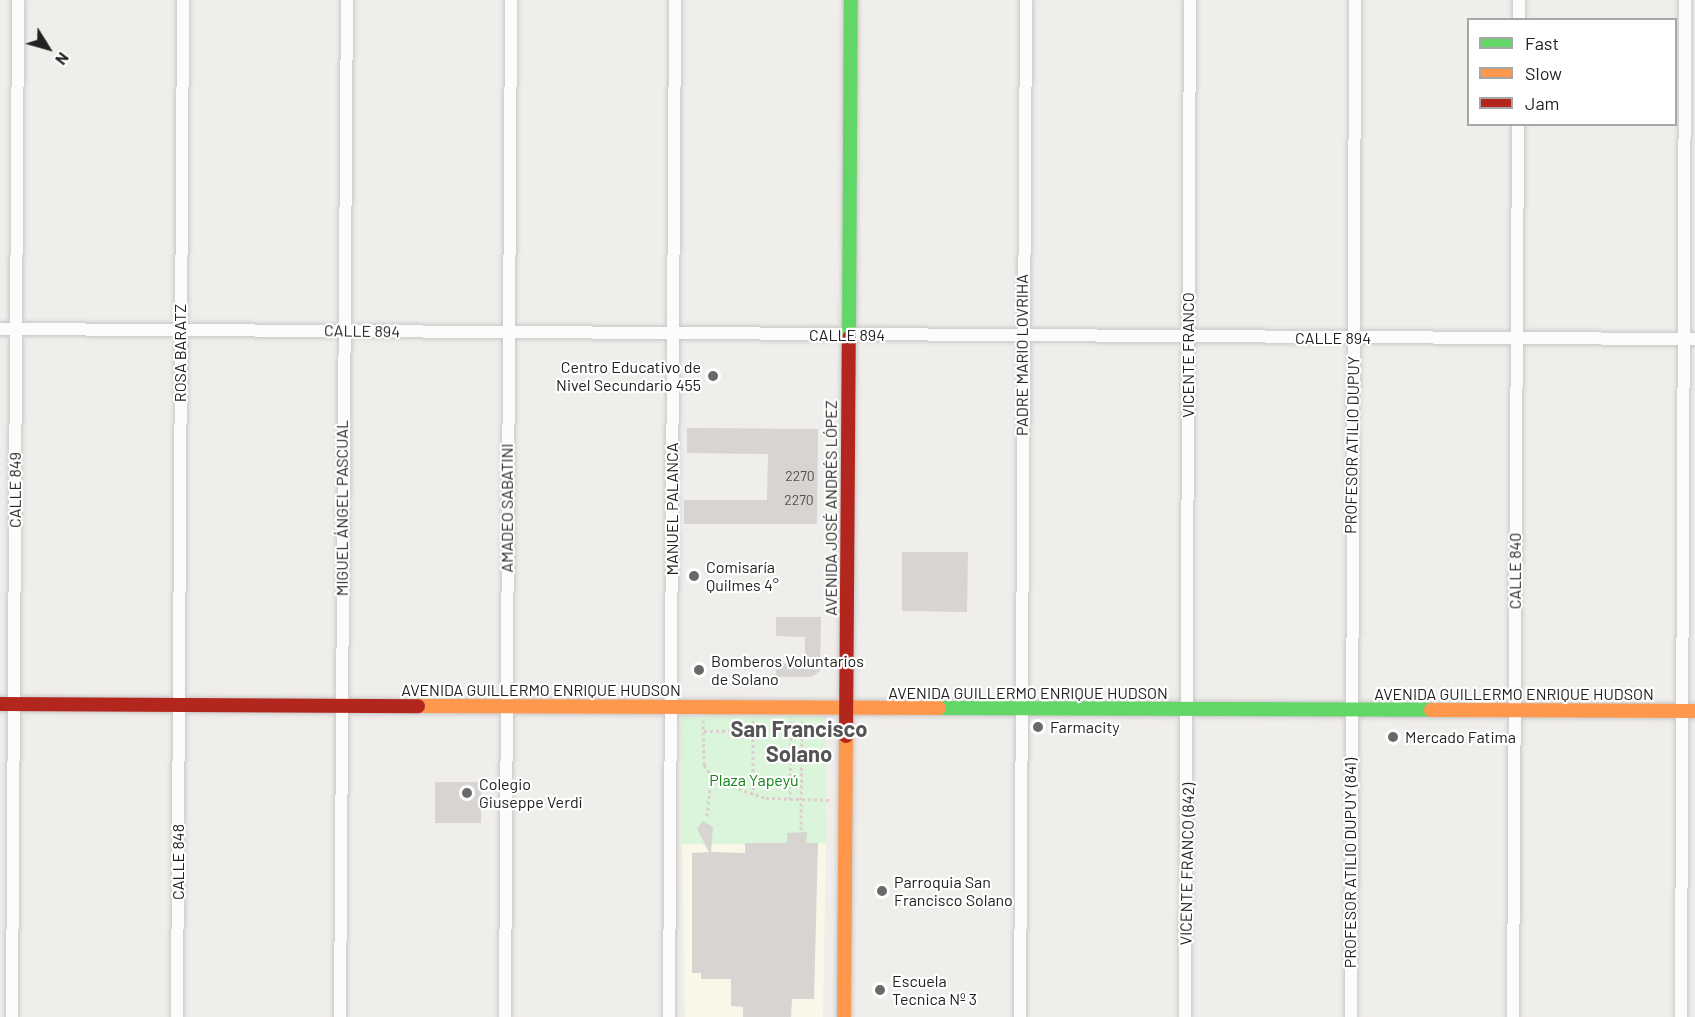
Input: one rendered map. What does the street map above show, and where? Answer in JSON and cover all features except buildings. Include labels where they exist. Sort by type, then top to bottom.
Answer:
[{"type":"street","name":"CALLE 849","points":[[12,1017],[7,704],[15,330],[18,0]]},
{"type":"street","name":"ROSA BARATZ","points":[[178,706],[183,0]]},
{"type":"street","name":"MIGUEL ÁNGEL PASCUAL","points":[[340,1017],[347,0]]},
{"type":"street","name":"AMADEO SABATINI","points":[[505,1017],[507,334],[511,0]]},
{"type":"street","name":"MANUEL PALANCA","points":[[669,1017],[675,0]]},
{"type":"street","name":"AVENIDA JOSÉ ANDRÉS LÓPEZ","points":[[844,1017],[851,0]]},
{"type":"street","name":"PADRE MARIO LOVRIHA","points":[[1020,1017],[1022,335],[1026,0]]},
{"type":"street","name":"VICENTE FRANCO","points":[[1189,710],[1187,337],[1190,0]]},
{"type":"street","name":"PROFESOR ATILIO DUPUY","points":[[1349,710],[1355,0]]},
{"type":"street","points":[[1519,0],[1519,18]]},
{"type":"street","points":[[1681,1017],[1681,711],[1690,339],[1684,0]]},
{"type":"street","name":"CALLE 840","points":[[1513,1017],[1518,126]]},
{"type":"street","name":"CALLE 894","points":[[0,329],[1516,340],[1690,339]]},
{"type":"street","name":"AVENIDA GUILLERMO ENRIQUE HUDSON","points":[[7,704],[507,709],[671,705],[1021,710],[1695,711]]},
{"type":"street","name":"CALLE 848","points":[[177,1017],[178,706]]},
{"type":"street","name":"VICENTE FRANCO (842)","points":[[1185,1017],[1189,710]]},
{"type":"street","name":"PROFESOR ATILIO DUPUY (841)","points":[[1349,710],[1351,1017]]},
{"type":"path","points":[[703,706],[704,765],[711,777],[753,795],[790,800],[846,800]]},
{"type":"path","points":[[753,706],[753,795]]},
{"type":"path","points":[[797,707],[802,730],[801,830]]},
{"type":"path","points":[[790,800],[791,730],[797,707]]},
{"type":"path","points":[[704,731],[802,730]]},
{"type":"path","points":[[802,751],[846,752]]},
{"type":"path","points":[[706,816],[711,777]]},
{"type":"shaded area","points":[[826,843],[823,1017],[685,1017],[682,844]]},
{"type":"green space","name":"Plaza Yapeyú","points":[[826,716],[826,843],[682,844],[681,717]]},
{"type":"traffic: fast","points":[[849,338],[851,0]]},
{"type":"traffic: fast","points":[[939,708],[1431,710]]},
{"type":"traffic: slow","points":[[418,706],[939,708]]},
{"type":"traffic: slow","points":[[1431,710],[1695,711]]},
{"type":"traffic: slow","points":[[844,1017],[846,736]]},
{"type":"traffic: jam","points":[[846,736],[849,338]]},
{"type":"traffic: jam","points":[[0,704],[418,706]]},
{"type":"place","name":"Centro Educativo de Nivel Secundario 455","points":[[713,376]]},
{"type":"place","name":"Comisaría Quilmes 4°","points":[[694,576]]},
{"type":"place","name":"Bomberos Voluntarios de Solano","points":[[699,670]]},
{"type":"place","name":"Farmacity","points":[[1038,727]]},
{"type":"place","name":"Mercado Fatima","points":[[1393,737]]},
{"type":"place","name":"Colegio Giuseppe Verdi","points":[[467,793]]},
{"type":"place","name":"Parroquia San Francisco Solano","points":[[882,891]]},
{"type":"place","name":"Escuela Tecnica Nº 3","points":[[880,990]]},
{"type":"district","name":"San Francisco Solano","points":[[799,740]]}]
